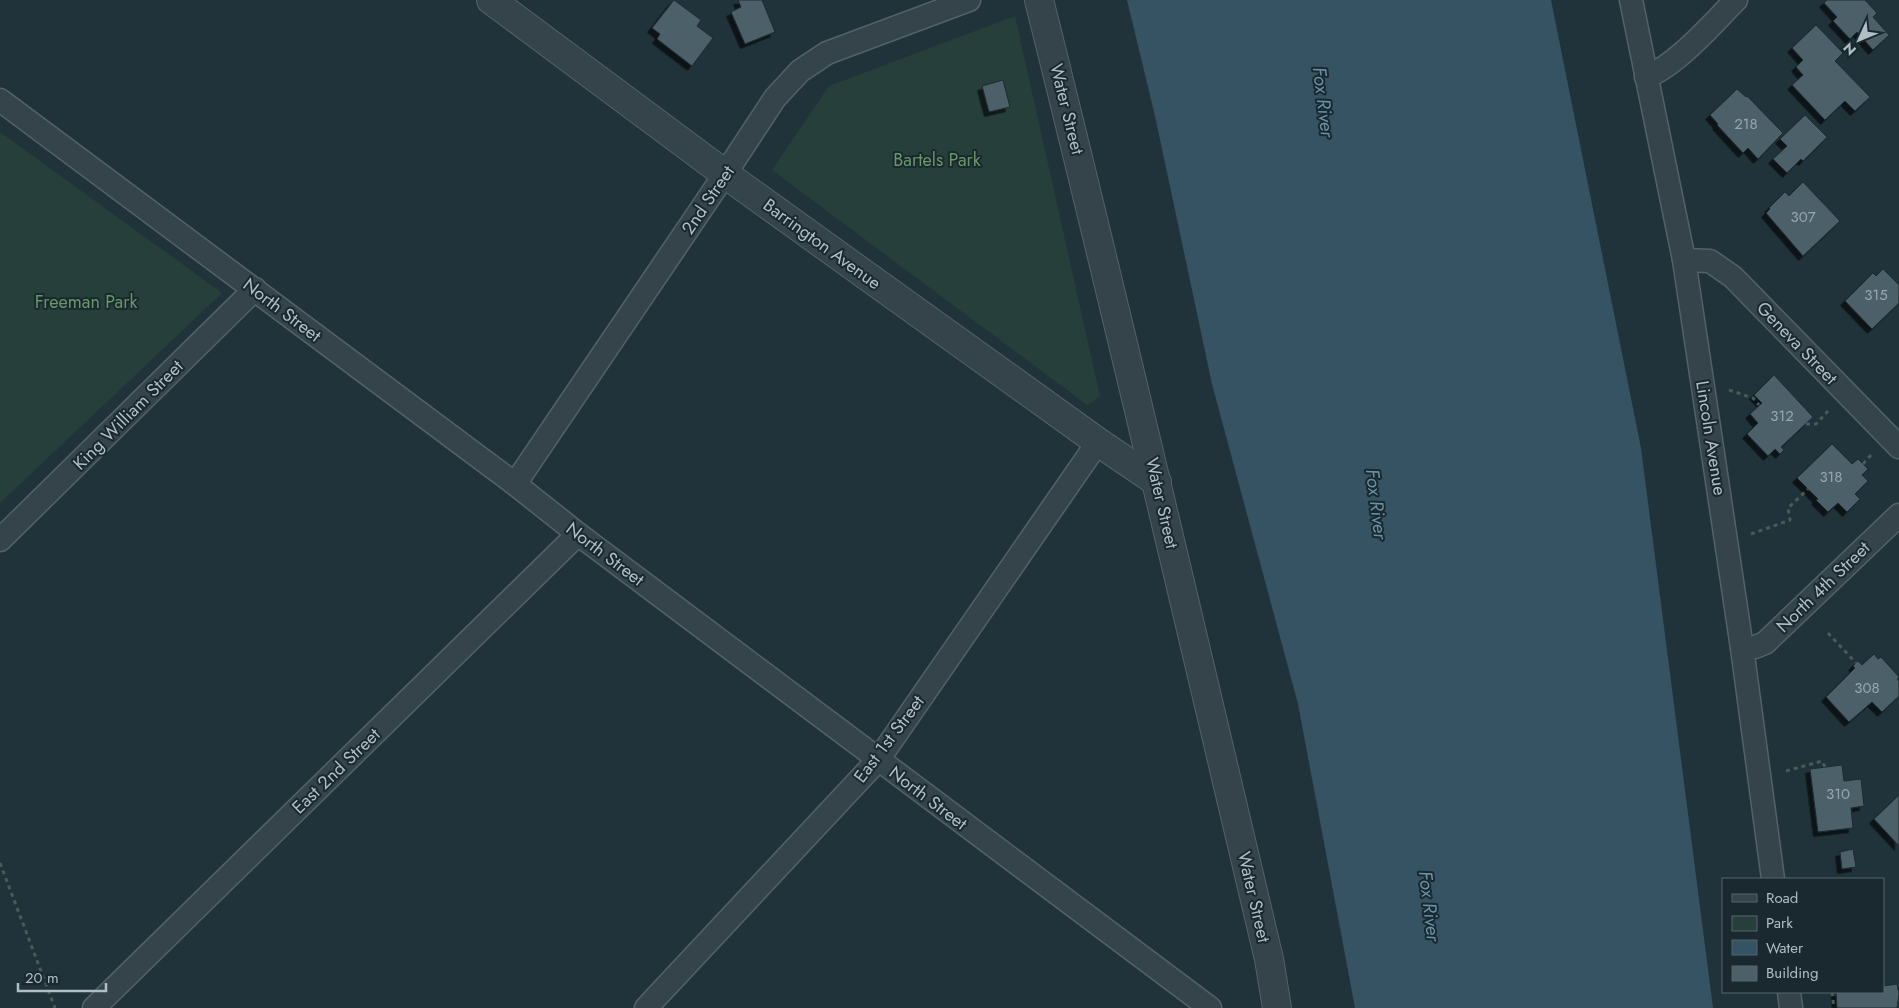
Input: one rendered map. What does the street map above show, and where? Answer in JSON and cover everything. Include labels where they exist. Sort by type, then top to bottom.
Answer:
[{"type":"street","name":"Barrington Avenue","points":[[491,0],[725,174],[1098,442],[1157,482]]},
{"type":"street","name":"2nd Street","points":[[515,484],[775,98],[791,79],[810,63],[846,45],[969,0]]},
{"type":"street","name":"Water Street","points":[[1039,0],[1157,482],[1269,959],[1277,1008]]},
{"type":"street","name":"Lincoln Avenue","points":[[1631,0],[1684,260],[1742,648],[1773,878]]},
{"type":"street","points":[[1646,77],[1661,70],[1675,60],[1736,0]]},
{"type":"street","name":"North Street","points":[[0,100],[515,484],[578,534],[1210,1008]]},
{"type":"street","name":"Geneva Street","points":[[1684,260],[1710,261],[1733,277],[1899,448]]},
{"type":"street","name":"King William Street","points":[[0,540],[255,289]]},
{"type":"street","name":"East 1st Street","points":[[646,1008],[878,760],[1098,442]]},
{"type":"street","name":"North 4th Street","points":[[1742,648],[1755,647],[1765,643],[1899,515]]},
{"type":"street","name":"East 2nd Street","points":[[94,1008],[578,534]]},
{"type":"street","points":[[1789,993],[1791,1008]]},
{"type":"path","points":[[1726,389],[1752,398],[1759,405]]},
{"type":"path","points":[[1748,535],[1790,520],[1788,508],[1808,489]]},
{"type":"path","points":[[1828,633],[1856,663]]},
{"type":"path","points":[[1783,772],[1822,761],[1825,767]]},
{"type":"path","points":[[0,863],[55,1008]]},
{"type":"path","points":[[1832,993],[1834,1008]]},
{"type":"green space","name":"Bartels Park","points":[[1015,16],[1100,396],[1087,405],[772,170],[829,86]]},
{"type":"green space","name":"Freeman Park","points":[[0,132],[222,293],[0,503]]},
{"type":"water","name":"Fox River","points":[[1127,0],[1551,0],[1641,448],[1713,1008],[1355,1008],[1298,704],[1212,384],[1155,116]]},
{"type":"building","points":[[674,0],[701,20],[697,26],[713,38],[692,66],[657,39],[660,34],[652,28]]},
{"type":"building","points":[[738,0],[762,0],[775,32],[745,44],[731,12],[741,7]]},
{"type":"building","points":[[1827,0],[1865,0],[1877,13],[1873,17],[1889,35],[1873,50],[1857,32],[1850,39],[1833,21],[1837,17],[1824,3]]},
{"type":"building","points":[[1816,25],[1843,53],[1835,61],[1870,97],[1855,111],[1845,101],[1825,120],[1792,85],[1803,75],[1796,67],[1803,60],[1792,48]]},
{"type":"building","points":[[1003,80],[1010,107],[989,112],[982,86]]},
{"type":"building","points":[[1737,89],[1747,96],[1783,133],[1758,159],[1748,148],[1743,153],[1710,115]]},
{"type":"building","points":[[1805,115],[1827,137],[1803,161],[1801,159],[1787,173],[1773,159],[1787,146],[1780,139]]},
{"type":"building","points":[[1803,182],[1840,221],[1803,256],[1766,213],[1785,192],[1789,196]]},
{"type":"building","points":[[1883,269],[1899,285],[1899,303],[1872,329],[1845,301],[1873,273],[1876,276]]},
{"type":"building","points":[[1774,375],[1813,417],[1781,447],[1784,450],[1780,454],[1775,449],[1768,456],[1747,434],[1758,423],[1750,414],[1762,403],[1754,395]]},
{"type":"building","points":[[1832,444],[1852,464],[1858,459],[1868,469],[1862,475],[1868,481],[1855,494],[1860,499],[1847,512],[1838,503],[1828,512],[1797,478]]},
{"type":"building","points":[[1874,654],[1878,659],[1881,657],[1899,677],[1897,679],[1899,681],[1899,696],[1882,712],[1872,702],[1849,722],[1826,697],[1855,668],[1853,666],[1858,661],[1862,665]]},
{"type":"building","points":[[1842,765],[1844,781],[1861,779],[1864,806],[1851,808],[1853,828],[1818,832],[1810,769]]},
{"type":"building","points":[[1899,795],[1899,846],[1874,819]]},
{"type":"building","points":[[1853,849],[1856,867],[1842,869],[1840,852]]},
{"type":"building","points":[[1897,984],[1899,994],[1897,1008],[1837,1008],[1836,993],[1884,993],[1884,986]]}]
